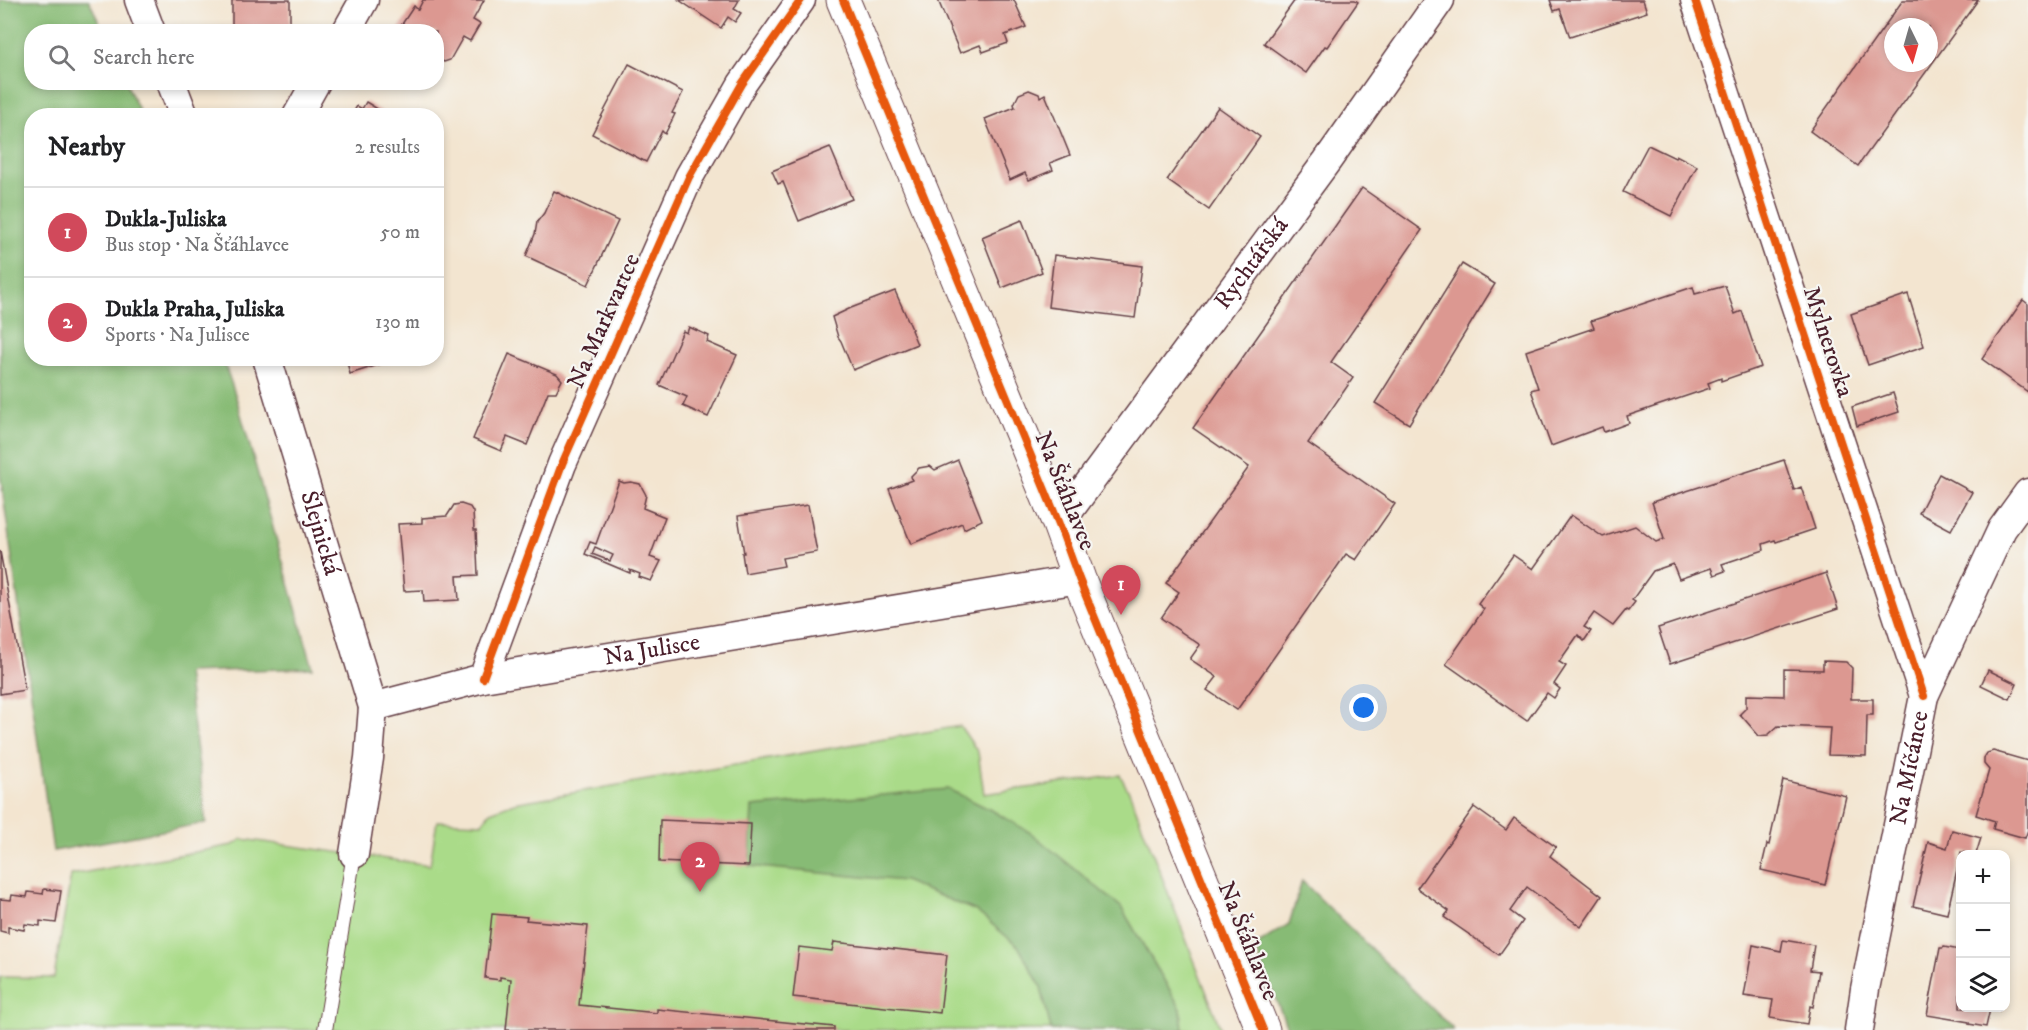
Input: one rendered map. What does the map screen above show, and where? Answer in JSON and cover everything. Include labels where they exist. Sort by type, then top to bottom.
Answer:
[{"type":"street","points":[[140,0],[149,24]]},
{"type":"street","points":[[350,24],[364,0]]},
{"type":"street","name":"Na Markvartce","points":[[483,678],[562,464],[688,177],[742,84],[801,0]]},
{"type":"street","name":"Na Šťáhlavce","points":[[843,0],[1022,439],[1059,524],[1263,1030]]},
{"type":"street","name":"Rychtářská","points":[[1059,524],[1327,161],[1440,0]]},
{"type":"street","name":"Mylnerovka","points":[[1695,0],[1924,696]]},
{"type":"street","points":[[174,90],[181,108]]},
{"type":"street","points":[[301,108],[312,90]]},
{"type":"street","name":"Šlejnická","points":[[269,366],[373,707]]},
{"type":"street","name":"Na Míčánce","points":[[1859,1030],[1865,989],[1924,696],[2001,529],[2028,494]]},
{"type":"street","name":"Na Julisce","points":[[373,707],[483,678],[1080,579]]},
{"type":"street","points":[[354,854],[369,758],[373,707]]},
{"type":"lane","points":[[325,1030],[354,854]]},
{"type":"green space","points":[[0,0],[89,0],[100,24],[24,24],[24,90],[129,90],[138,108],[24,108],[24,366],[225,366],[313,668],[187,672],[206,823],[53,851],[0,473]]},
{"type":"green space","points":[[960,726],[978,752],[984,794],[1120,775],[1130,794],[1221,1030],[0,1030],[0,977],[54,978],[71,875],[233,845],[242,839],[430,865],[437,821],[482,823],[490,812],[514,803]]},
{"type":"green space","points":[[948,789],[1031,833],[1121,907],[1181,1009],[1183,1030],[1051,1030],[1041,987],[1018,946],[976,911],[904,881],[749,866],[752,807]]},
{"type":"green space","points":[[1302,881],[1454,1030],[1288,1030],[1255,946],[1289,924]]},
{"type":"building","points":[[232,0],[290,0],[290,24],[232,24]]},
{"type":"building","points":[[423,0],[484,0],[473,20],[480,24],[470,41],[463,37],[450,60],[444,62],[444,24],[402,24],[414,6],[418,10]]},
{"type":"building","points":[[679,0],[739,0],[734,9],[741,13],[735,22],[728,17],[721,28]]},
{"type":"building","points":[[938,0],[1014,0],[1026,27],[1005,35],[1008,43],[983,52],[980,45],[960,53]]},
{"type":"building","points":[[1295,0],[1355,0],[1358,2],[1306,73],[1264,43]]},
{"type":"building","points":[[1550,0],[1643,0],[1647,12],[1570,37],[1560,9],[1554,11]]},
{"type":"building","points":[[1903,0],[1978,0],[1938,55],[1938,18],[1890,18]]},
{"type":"building","points":[[1884,27],[1884,72],[1926,72],[1858,166],[1810,131]]},
{"type":"building","points":[[629,64],[683,92],[672,113],[675,114],[665,134],[662,131],[646,162],[592,134]]},
{"type":"building","points":[[1029,90],[1039,94],[1040,97],[1045,94],[1070,155],[1050,163],[1053,170],[1029,180],[1025,173],[1010,180],[985,119],[1015,107],[1014,104],[1019,94]]},
{"type":"building","points":[[366,102],[376,108],[363,108]]},
{"type":"building","points":[[1218,107],[1260,137],[1209,210],[1167,180]]},
{"type":"building","points":[[1648,145],[1675,158],[1676,155],[1697,166],[1671,216],[1623,192]]},
{"type":"building","points":[[830,147],[852,199],[799,221],[783,182],[778,184],[772,171]]},
{"type":"building","points":[[1362,188],[1422,230],[1331,362],[1353,378],[1308,443],[1395,504],[1356,560],[1346,554],[1237,710],[1207,690],[1217,677],[1190,659],[1200,645],[1161,618],[1179,592],[1166,583],[1249,467],[1193,428]]},
{"type":"building","points":[[554,191],[618,221],[588,285],[526,256],[537,222],[544,213]]},
{"type":"building","points":[[1022,220],[1042,272],[1002,288],[982,237]]},
{"type":"building","points":[[1054,255],[1142,266],[1135,318],[1048,307]]},
{"type":"building","points":[[1462,264],[1495,284],[1409,424],[1375,403]]},
{"type":"building","points":[[1725,286],[1735,314],[1742,311],[1761,367],[1721,381],[1721,378],[1708,383],[1710,388],[1627,416],[1629,423],[1604,432],[1602,427],[1551,446],[1531,390],[1538,388],[1526,351],[1594,328],[1591,321],[1693,287],[1695,294]]},
{"type":"building","points":[[895,291],[917,344],[853,370],[832,317]]},
{"type":"building","points":[[1908,294],[1924,346],[1868,365],[1851,314]]},
{"type":"building","points":[[2023,300],[2028,304],[2028,392],[1982,359]]},
{"type":"building","points":[[689,327],[709,336],[707,342],[737,355],[708,417],[683,406],[687,397],[659,385],[683,331],[687,333]]},
{"type":"building","points":[[509,354],[557,374],[562,380],[556,392],[548,392],[527,445],[507,437],[501,451],[473,439]]},
{"type":"building","points":[[348,366],[375,366],[350,374]]},
{"type":"building","points":[[1893,393],[1899,412],[1857,426],[1852,407]]},
{"type":"building","points":[[958,460],[982,520],[964,529],[962,523],[911,544],[889,489],[912,480],[911,476],[919,468],[930,466],[935,470]]},
{"type":"building","points":[[1784,460],[1794,490],[1801,487],[1815,529],[1763,544],[1764,550],[1722,564],[1725,571],[1714,575],[1711,568],[1679,579],[1673,564],[1653,571],[1632,600],[1635,602],[1613,626],[1594,613],[1584,627],[1591,631],[1584,641],[1578,635],[1559,662],[1566,666],[1554,684],[1560,689],[1554,698],[1547,693],[1527,721],[1446,664],[1484,609],[1478,604],[1513,555],[1533,569],[1571,515],[1603,537],[1635,526],[1656,542],[1664,539],[1652,502]]},
{"type":"building","points":[[1939,474],[1972,492],[1951,530],[1919,513]]},
{"type":"building","points":[[619,481],[640,484],[646,495],[643,508],[665,517],[650,557],[661,561],[651,581],[639,577],[640,574],[630,570],[630,573],[585,554],[590,542],[596,544]],"holes":[[[595,547],[613,555],[610,561],[592,554]]]},
{"type":"building","points":[[461,504],[470,507],[473,512],[478,575],[457,576],[459,600],[424,602],[423,590],[404,591],[398,524],[422,523],[422,518],[447,516],[454,505]]},
{"type":"building","points":[[808,505],[817,552],[782,558],[784,566],[745,573],[738,516]]},
{"type":"building","points":[[0,551],[25,690],[0,694]]},
{"type":"building","points":[[1826,573],[1838,609],[1670,664],[1658,628]]},
{"type":"building","points":[[1823,661],[1846,662],[1852,668],[1851,699],[1873,699],[1873,715],[1867,715],[1866,756],[1828,755],[1830,728],[1778,726],[1768,735],[1759,736],[1740,714],[1746,708],[1746,695],[1784,696],[1784,669],[1823,670]]},
{"type":"building","points":[[1988,670],[2017,684],[2010,699],[1981,685]]},
{"type":"building","points":[[1993,751],[2028,761],[2028,830],[2025,838],[1993,829],[1995,821],[1976,815],[1989,770],[1984,764],[1984,758],[1987,753]]},
{"type":"building","points":[[1783,780],[1846,796],[1825,885],[1761,870],[1767,844],[1769,845]]},
{"type":"building","points":[[1474,807],[1506,830],[1514,818],[1556,847],[1550,856],[1602,896],[1581,927],[1527,887],[1510,911],[1523,921],[1499,955],[1444,917],[1449,911],[1417,888]]},
{"type":"building","points":[[660,820],[751,824],[749,866],[659,862]]},
{"type":"building","points":[[1952,830],[1981,838],[1977,850],[1956,850],[1956,874],[1947,914],[1913,906],[1928,842],[1947,848]]},
{"type":"building","points":[[44,889],[61,891],[56,923],[40,921],[40,926],[25,924],[24,930],[8,927],[8,933],[0,931],[0,899],[11,900],[12,895],[27,897],[28,892],[43,894]]},
{"type":"building","points":[[492,914],[588,926],[579,1005],[657,1013],[657,1009],[834,1027],[834,1030],[506,1030],[511,979],[485,978]]},
{"type":"building","points":[[1783,940],[1814,945],[1810,970],[1819,971],[1813,1007],[1810,1006],[1807,1024],[1770,1018],[1773,1000],[1744,996],[1753,945],[1781,951]]},
{"type":"building","points":[[834,942],[947,955],[940,1013],[793,997],[799,947],[832,951]]},
{"type":"building","points":[[1940,948],[1956,949],[1956,1012],[1989,1012],[1986,1027],[1927,1015]]},
{"type":"cycle path","points":[[483,678],[562,464],[689,177],[742,84],[801,0]]},
{"type":"cycle path","points":[[843,0],[1059,524],[1079,579],[1263,1030]]},
{"type":"cycle path","points":[[1695,0],[1924,696]]},
{"type":"place","name":"Dukla-Juliska","points":[[1121,615]]},
{"type":"place","name":"Dukla Praha, Juliska","points":[[700,892]]}]
